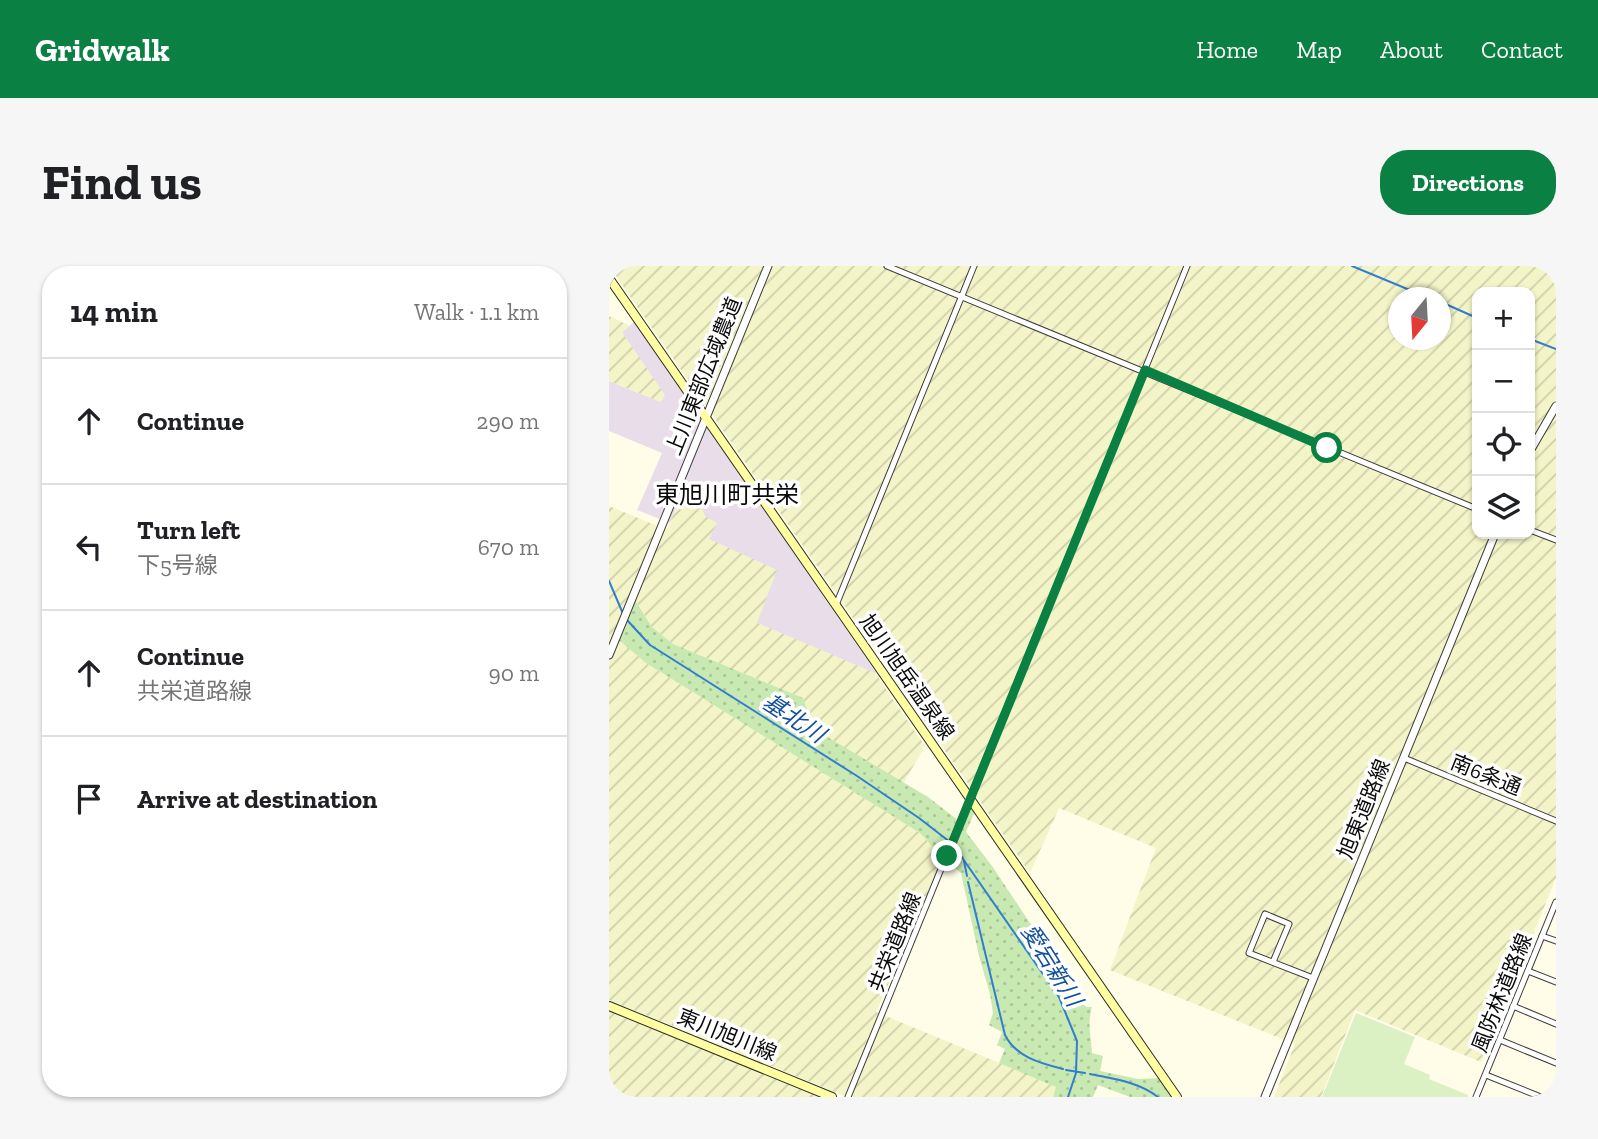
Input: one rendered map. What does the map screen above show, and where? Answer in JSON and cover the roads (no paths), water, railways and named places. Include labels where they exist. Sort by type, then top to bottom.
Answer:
[{"type":"main road","name":"旭川旭岳温泉線","points":[[609,278],[1177,1097]]},
{"type":"main road","name":"東川旭川線","points":[[609,1006],[832,1097]]},
{"type":"street","name":"上川東部広域農道","points":[[609,655],[768,266]]},
{"type":"street","points":[[887,266],[1145,370],[1272,426],[1472,507]]},
{"type":"street","points":[[836,605],[974,266]]},
{"type":"street","name":"共栄道路線","points":[[848,1097],[1187,266]]},
{"type":"street","points":[[1535,443],[1556,406]]},
{"type":"street","points":[[1535,532],[1556,540]]},
{"type":"street","name":"旭東道路線","points":[[1265,1097],[1493,539]]},
{"type":"street","name":"南6条通","points":[[1403,758],[1556,821]]},
{"type":"street","name":"風防林道路線","points":[[1476,1097],[1556,902]]},
{"type":"street","points":[[1273,962],[1289,924],[1265,914],[1249,953],[1313,978]]},
{"type":"street","points":[[1542,936],[1556,941]]},
{"type":"street","points":[[1528,971],[1556,982]]},
{"type":"street","points":[[1513,1006],[1556,1024]]},
{"type":"street","points":[[1500,1040],[1556,1063]]},
{"type":"street","points":[[1486,1075],[1541,1097]]},
{"type":"waterway","points":[[1352,266],[1403,287]]},
{"type":"waterway","points":[[1451,306],[1472,316]]},
{"type":"waterway","points":[[1535,341],[1556,349]]},
{"type":"waterway","name":"基北川","points":[[609,581],[624,616]]},
{"type":"waterway","name":"基北川","points":[[627,620],[650,645],[857,776],[950,842]]},
{"type":"waterway","name":"愛宕新川","points":[[954,846],[1059,997],[1077,1041],[1076,1073],[1068,1097]]},
{"type":"waterway","name":"愛宕新川","points":[[964,861],[967,876]]},
{"type":"waterway","name":"基北川","points":[[968,882],[1005,1035],[1022,1054],[1063,1069]]},
{"type":"waterway","name":"愛宕新川","points":[[1066,1070],[1085,1073]]},
{"type":"waterway","name":"基北川","points":[[1090,1074],[1134,1084],[1158,1097]]},
{"type":"district","name":"東旭川町共栄","points":[[727,495]]}]
